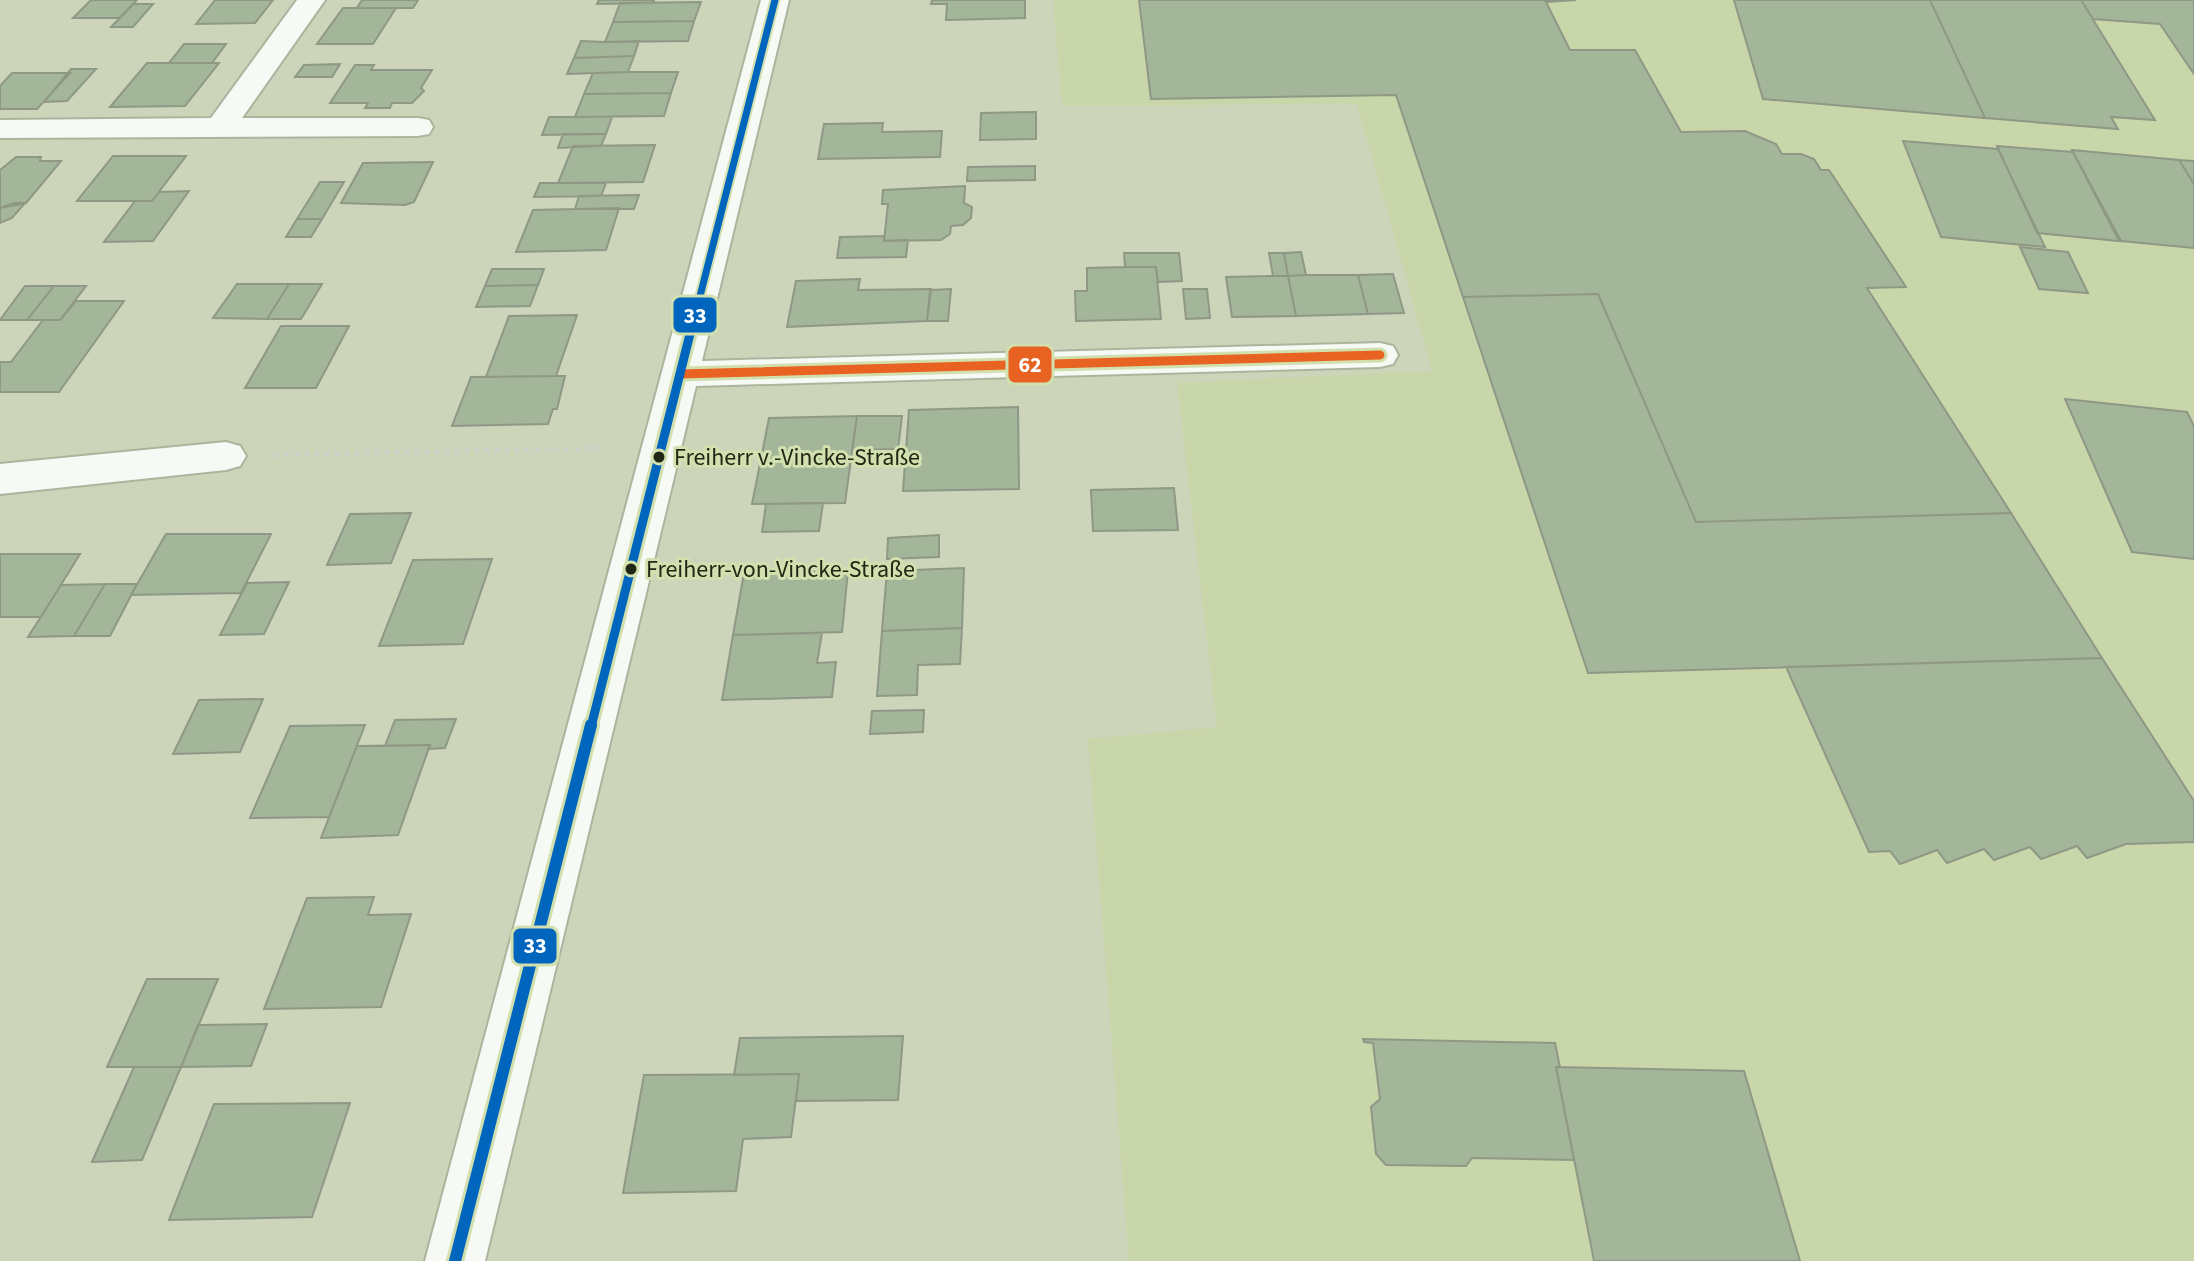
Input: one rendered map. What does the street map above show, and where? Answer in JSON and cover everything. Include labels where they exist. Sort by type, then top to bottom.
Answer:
[{"type":"street","points":[[220,127],[311,0]]},
{"type":"street","points":[[455,1261],[775,0]]},
{"type":"street","points":[[0,129],[418,127]]},
{"type":"street","points":[[680,374],[1380,355]]},
{"type":"street","points":[[0,479],[226,456]]},
{"type":"path","points":[[226,456],[662,447]]},
{"type":"shaded area","points":[[1053,0],[2194,0],[2194,1261],[1129,1261],[1088,739],[1217,727],[1177,383],[1432,371],[1357,104],[1062,106]]},
{"type":"building","points":[[91,0],[137,0],[120,18],[73,18]]},
{"type":"building","points":[[215,0],[273,0],[255,23],[196,24]]},
{"type":"building","points":[[362,0],[418,0],[413,8],[357,8]]},
{"type":"building","points":[[599,0],[654,0],[653,3],[597,4]]},
{"type":"building","points":[[932,0],[1025,0],[1025,18],[946,20],[947,4],[931,4]]},
{"type":"building","points":[[1139,0],[1576,0],[1546,2],[1570,50],[1635,50],[1681,132],[1745,131],[1776,144],[1782,154],[1801,154],[1814,159],[1821,170],[1829,170],[1906,287],[1867,288],[2011,513],[1696,522],[1598,294],[1463,297],[1396,95],[1151,99]]},
{"type":"building","points":[[1734,0],[1930,0],[1985,118],[1763,99]]},
{"type":"building","points":[[1930,0],[2081,0],[2155,120],[2111,117],[2118,129],[1985,118]]},
{"type":"building","points":[[2081,0],[2194,0],[2194,74],[2160,24],[2093,19]]},
{"type":"building","points":[[701,2],[694,21],[613,22],[620,3]]},
{"type":"building","points":[[133,4],[153,4],[133,27],[111,27]]},
{"type":"building","points":[[343,8],[396,8],[373,44],[317,44]]},
{"type":"building","points":[[694,21],[688,41],[605,42],[613,22]]},
{"type":"building","points":[[581,41],[639,41],[634,56],[574,58]]},
{"type":"building","points":[[184,44],[226,44],[212,63],[169,63]]},
{"type":"building","points":[[634,56],[628,72],[567,74],[574,58]]},
{"type":"building","points":[[147,63],[219,63],[185,106],[110,107]]},
{"type":"building","points":[[340,64],[332,77],[295,77],[304,65]]},
{"type":"building","points":[[355,65],[374,65],[371,70],[432,70],[421,88],[424,91],[412,103],[392,103],[390,108],[365,108],[368,103],[330,103]]},
{"type":"building","points":[[71,69],[96,69],[67,101],[44,102]]},
{"type":"building","points":[[678,72],[671,93],[584,94],[593,73]]},
{"type":"building","points":[[12,73],[70,73],[37,109],[0,109],[0,86]]},
{"type":"building","points":[[671,93],[664,116],[575,117],[584,94]]},
{"type":"building","points":[[1036,112],[1036,139],[980,140],[981,113]]},
{"type":"building","points":[[549,117],[612,117],[606,134],[542,135]]},
{"type":"building","points":[[883,123],[882,132],[942,131],[940,157],[818,159],[824,124]]},
{"type":"building","points":[[563,134],[606,134],[601,146],[558,148]]},
{"type":"building","points":[[1903,141],[1998,149],[2045,247],[1941,237]]},
{"type":"building","points":[[655,145],[643,182],[558,183],[573,146]]},
{"type":"building","points":[[1997,146],[2073,152],[2119,241],[2037,233]]},
{"type":"building","points":[[2072,150],[2179,160],[2194,184],[2194,248],[2121,241]]},
{"type":"building","points":[[113,156],[186,156],[152,201],[77,201]]},
{"type":"building","points":[[16,157],[61,161],[26,203],[0,208],[0,170]]},
{"type":"building","points":[[2179,160],[2194,161],[2194,184]]},
{"type":"building","points":[[433,162],[414,202],[405,205],[341,203],[363,163]]},
{"type":"building","points":[[1035,166],[1035,180],[967,181],[968,167]]},
{"type":"building","points":[[320,182],[344,182],[322,219],[297,219]]},
{"type":"building","points":[[540,183],[606,183],[601,196],[534,197]]},
{"type":"building","points":[[965,186],[964,203],[972,207],[971,218],[963,225],[951,226],[950,234],[941,240],[884,241],[888,204],[882,204],[883,190]]},
{"type":"building","points":[[189,191],[153,241],[104,242],[135,201],[152,201],[159,192]]},
{"type":"building","points":[[639,195],[634,209],[575,209],[579,196]]},
{"type":"building","points":[[25,203],[12,218],[0,223],[0,208]]},
{"type":"building","points":[[619,208],[606,250],[516,252],[533,210]]},
{"type":"building","points":[[297,219],[322,219],[311,237],[286,237]]},
{"type":"building","points":[[884,236],[884,241],[908,240],[906,257],[837,258],[840,237]]},
{"type":"building","points":[[2020,247],[2068,252],[2088,293],[2039,289]]},
{"type":"building","points":[[1301,252],[1306,275],[1288,276],[1284,253]]},
{"type":"building","points":[[1124,253],[1179,253],[1182,281],[1158,282],[1156,267],[1125,267]]},
{"type":"building","points":[[1269,253],[1284,253],[1288,276],[1273,276]]},
{"type":"building","points":[[1156,267],[1161,319],[1076,321],[1075,291],[1087,291],[1087,268]]},
{"type":"building","points":[[492,269],[544,269],[538,285],[485,286]]},
{"type":"building","points":[[1393,274],[1404,313],[1368,314],[1358,275]]},
{"type":"building","points":[[1358,275],[1368,314],[1296,316],[1288,276]]},
{"type":"building","points":[[1288,276],[1296,316],[1232,317],[1226,277]]},
{"type":"building","points":[[860,279],[858,290],[931,289],[927,321],[787,327],[796,281]]},
{"type":"building","points":[[237,284],[289,284],[267,319],[213,318]]},
{"type":"building","points":[[289,284],[322,284],[301,319],[267,319]]},
{"type":"building","points":[[538,285],[530,306],[476,307],[485,286]]},
{"type":"building","points":[[25,286],[54,286],[27,320],[0,320]]},
{"type":"building","points":[[54,286],[86,286],[60,320],[27,320]]},
{"type":"building","points":[[951,289],[948,321],[927,321],[930,290]]},
{"type":"building","points":[[1183,289],[1207,289],[1210,318],[1186,319]]},
{"type":"building","points":[[1598,294],[1696,522],[2011,513],[2102,658],[1588,673],[1463,297]]},
{"type":"building","points":[[76,301],[124,301],[59,392],[0,392],[0,362],[11,362],[43,320],[60,320]]},
{"type":"building","points":[[577,315],[556,376],[486,377],[509,316]]},
{"type":"building","points":[[281,326],[349,326],[316,388],[245,388]]},
{"type":"building","points":[[565,376],[557,409],[553,409],[548,424],[452,426],[471,377]]},
{"type":"building","points":[[2065,399],[2187,412],[2194,426],[2194,559],[2132,552]]},
{"type":"building","points":[[1018,407],[1019,489],[903,491],[909,410]]},
{"type":"building","points":[[857,416],[845,503],[752,504],[769,418]]},
{"type":"building","points":[[857,416],[902,416],[898,449],[852,450]]},
{"type":"building","points":[[1174,488],[1178,530],[1093,531],[1091,490]]},
{"type":"building","points":[[823,503],[819,531],[762,532],[766,504]]},
{"type":"building","points":[[411,513],[391,563],[327,565],[350,514]]},
{"type":"building","points":[[166,534],[271,534],[241,593],[131,595]]},
{"type":"building","points":[[939,535],[939,557],[887,559],[888,538]]},
{"type":"building","points":[[0,554],[80,554],[41,617],[0,617]]},
{"type":"building","points":[[492,559],[463,644],[379,646],[413,560]]},
{"type":"building","points":[[964,568],[962,628],[882,631],[887,571]]},
{"type":"building","points":[[848,571],[842,632],[733,635],[744,573]]},
{"type":"building","points":[[289,582],[264,634],[220,635],[247,583]]},
{"type":"building","points":[[105,584],[137,584],[110,636],[74,636]]},
{"type":"building","points":[[105,584],[74,636],[28,637],[61,585]]},
{"type":"building","points":[[962,628],[960,664],[918,665],[917,695],[877,696],[882,631]]},
{"type":"building","points":[[822,633],[817,663],[836,662],[832,697],[722,700],[733,635]]},
{"type":"building","points":[[2102,658],[2194,801],[2194,842],[2126,844],[2087,858],[2077,846],[2041,859],[2030,847],[1994,860],[1984,849],[1947,863],[1937,850],[1900,864],[1890,851],[1869,852],[1786,667]]},
{"type":"building","points":[[263,699],[240,752],[173,754],[199,700]]},
{"type":"building","points":[[924,710],[923,732],[870,734],[872,711]]},
{"type":"building","points":[[456,719],[445,748],[428,749],[430,745],[385,746],[395,720]]},
{"type":"building","points":[[365,725],[329,817],[250,818],[290,726]]},
{"type":"building","points":[[430,745],[398,835],[321,838],[357,746]]},
{"type":"building","points":[[374,897],[368,915],[411,914],[381,1007],[264,1009],[307,898]]},
{"type":"building","points":[[147,979],[218,979],[181,1067],[107,1067]]},
{"type":"building","points":[[267,1024],[251,1066],[181,1067],[198,1025]]},
{"type":"building","points":[[903,1036],[898,1100],[796,1101],[799,1074],[734,1075],[740,1038]]},
{"type":"building","points":[[1363,1039],[1555,1043],[1560,1067],[1556,1067],[1574,1160],[1472,1158],[1466,1166],[1386,1165],[1376,1154],[1371,1107],[1380,1099],[1373,1043],[1364,1042]]},
{"type":"building","points":[[134,1067],[181,1067],[142,1160],[92,1162]]},
{"type":"building","points":[[1556,1067],[1744,1071],[1800,1261],[1594,1261]]},
{"type":"building","points":[[799,1074],[791,1137],[743,1139],[736,1191],[623,1193],[644,1075]]},
{"type":"building","points":[[350,1103],[312,1217],[169,1220],[214,1104]]},
{"type":"transit line","name":"33","points":[[455,1261],[775,0]]},
{"type":"transit line","name":"62","points":[[680,374],[1380,355]]},
{"type":"place","name":"Freiherr v.-Vincke-Straße","points":[[659,457]]},
{"type":"place","name":"Freiherr-von-Vincke-Straße","points":[[631,569]]}]
